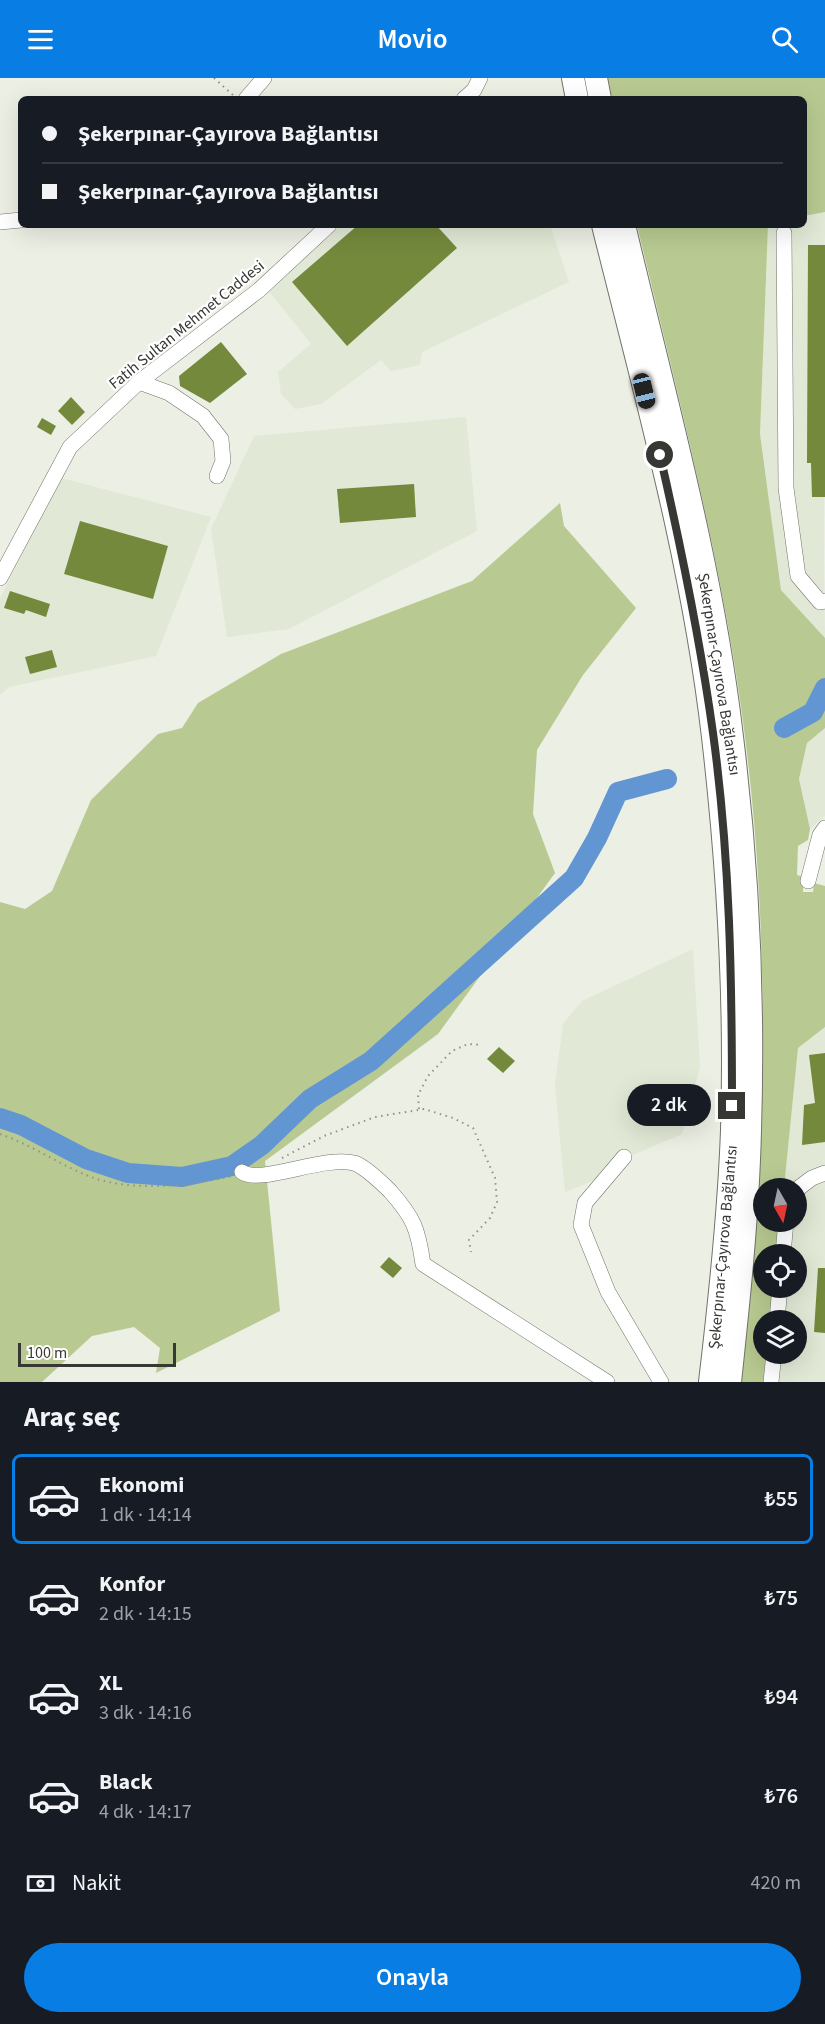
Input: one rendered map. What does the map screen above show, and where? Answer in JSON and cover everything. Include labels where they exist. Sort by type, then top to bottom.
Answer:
[{"type":"highway","points":[[573,78],[576,96]]},
{"type":"highway","points":[[596,78],[599,96]]},
{"type":"highway","name":"Şekerpınar-Çayırova Bağlantısı","points":[[604,228],[677,531],[704,678],[721,815],[731,948],[732,1129],[721,1288],[710,1382]]},
{"type":"highway","name":"Şekerpınar-Çayırova Bağlantısı","points":[[625,228],[702,555],[732,734],[743,839],[751,1014],[750,1133],[740,1287],[730,1382]]},
{"type":"street","points":[[249,96],[264,78]]},
{"type":"street","points":[[0,222],[18,220]]},
{"type":"street","name":"Fatih Sultan Mehmet Caddesi","points":[[0,578],[70,447],[139,382],[259,290],[326,228]]},
{"type":"street","points":[[784,233],[786,488],[798,576],[820,602],[825,601]]},
{"type":"street","points":[[139,382],[169,393],[203,416],[221,439],[223,460],[217,476]]},
{"type":"street","points":[[808,881],[820,835],[825,828]]},
{"type":"street","points":[[624,1157],[585,1203],[581,1225],[608,1292],[661,1382]]},
{"type":"street","points":[[242,1172],[248,1176],[258,1176],[310,1164],[354,1163],[382,1183],[405,1209],[418,1230],[423,1264],[607,1382]]},
{"type":"street","points":[[807,1182],[825,1173]]},
{"type":"street","points":[[771,1382],[773,1364]]},
{"type":"path","points":[[214,78],[234,96]]},
{"type":"path","points":[[419,1109],[418,1095],[428,1076],[452,1051],[468,1044],[482,1045]]},
{"type":"shaded area","points":[[825,212],[825,638],[781,590],[760,434],[768,228],[807,228],[807,215]]},
{"type":"shaded area","points":[[336,228],[551,228],[569,282],[422,352],[420,365],[391,371],[381,360],[321,404],[295,409],[281,394],[278,372],[311,344],[268,290]]},
{"type":"shaded area","points":[[466,417],[477,531],[289,629],[227,637],[211,529],[254,436]]},
{"type":"shaded area","points":[[61,478],[211,517],[156,656],[9,687],[0,695],[0,598]]},
{"type":"shaded area","points":[[825,728],[825,816],[810,829],[799,779],[807,743]]},
{"type":"shaded area","points":[[693,949],[700,1067],[682,1134],[633,1155],[607,1185],[605,1176],[565,1192],[555,1085],[563,1024],[582,1001]]},
{"type":"shaded area","points":[[825,1027],[825,1382],[764,1382],[766,1364],[807,1364],[807,1310],[772,1310],[773,1298],[807,1298],[807,1244],[779,1244],[780,1232],[807,1232],[807,1178],[785,1178],[798,1048]]},
{"type":"green space","points":[[608,78],[825,78],[825,212],[807,215],[807,96],[611,96]]},
{"type":"green space","points":[[638,228],[768,228],[760,434],[781,590],[825,638],[825,728],[807,743],[799,779],[810,829],[808,840],[798,846],[797,875],[804,877],[803,892],[813,892],[814,883],[825,886],[825,1027],[798,1048],[785,1178],[758,1178],[763,1024],[756,845],[735,667],[714,556]]},
{"type":"green space","points":[[560,503],[564,526],[636,608],[583,675],[537,750],[533,814],[555,873],[438,1034],[265,1161],[280,1311],[156,1373],[160,1348],[134,1327],[92,1336],[42,1382],[0,1382],[0,902],[25,909],[52,891],[91,800],[158,734],[182,728],[198,703],[281,654],[472,581]]},
{"type":"green space","points":[[755,1232],[780,1232],[779,1244],[754,1244]]},
{"type":"green space","points":[[753,1254],[753,1298],[773,1298],[772,1310],[753,1310],[753,1364],[766,1364],[764,1382],[741,1382]]},
{"type":"building","points":[[355,228],[439,228],[457,248],[347,346],[292,282]]},
{"type":"building","points":[[808,245],[825,245],[825,497],[812,497],[811,463],[807,463]]},
{"type":"building","points":[[221,342],[247,374],[210,403],[180,386],[179,376]]},
{"type":"building","points":[[71,397],[85,412],[72,425],[58,411]]},
{"type":"building","points":[[42,418],[56,426],[51,435],[37,427]]},
{"type":"building","points":[[414,484],[416,517],[340,523],[337,489]]},
{"type":"building","points":[[80,521],[168,546],[153,599],[64,574]]},
{"type":"building","points":[[10,591],[50,604],[46,617],[26,610],[24,614],[4,608]]},
{"type":"building","points":[[52,650],[57,667],[30,674],[25,657]]},
{"type":"building","points":[[499,1047],[515,1061],[503,1073],[487,1059]]},
{"type":"building","points":[[825,1053],[825,1142],[802,1145],[804,1105],[815,1103],[809,1055]]},
{"type":"building","points":[[389,1257],[402,1268],[393,1278],[380,1267]]},
{"type":"building","points":[[818,1268],[825,1268],[825,1333],[814,1332]]},
{"type":"waterway","points":[[784,728],[813,712],[825,688]]},
{"type":"waterway","points":[[0,1118],[21,1125],[86,1159],[128,1173],[182,1177],[232,1166],[262,1145],[310,1099],[371,1061],[574,878],[597,838],[618,792],[667,779]]},
{"type":"route","points":[[660,455],[689,590],[713,735],[731,948],[732,1106]]}]
